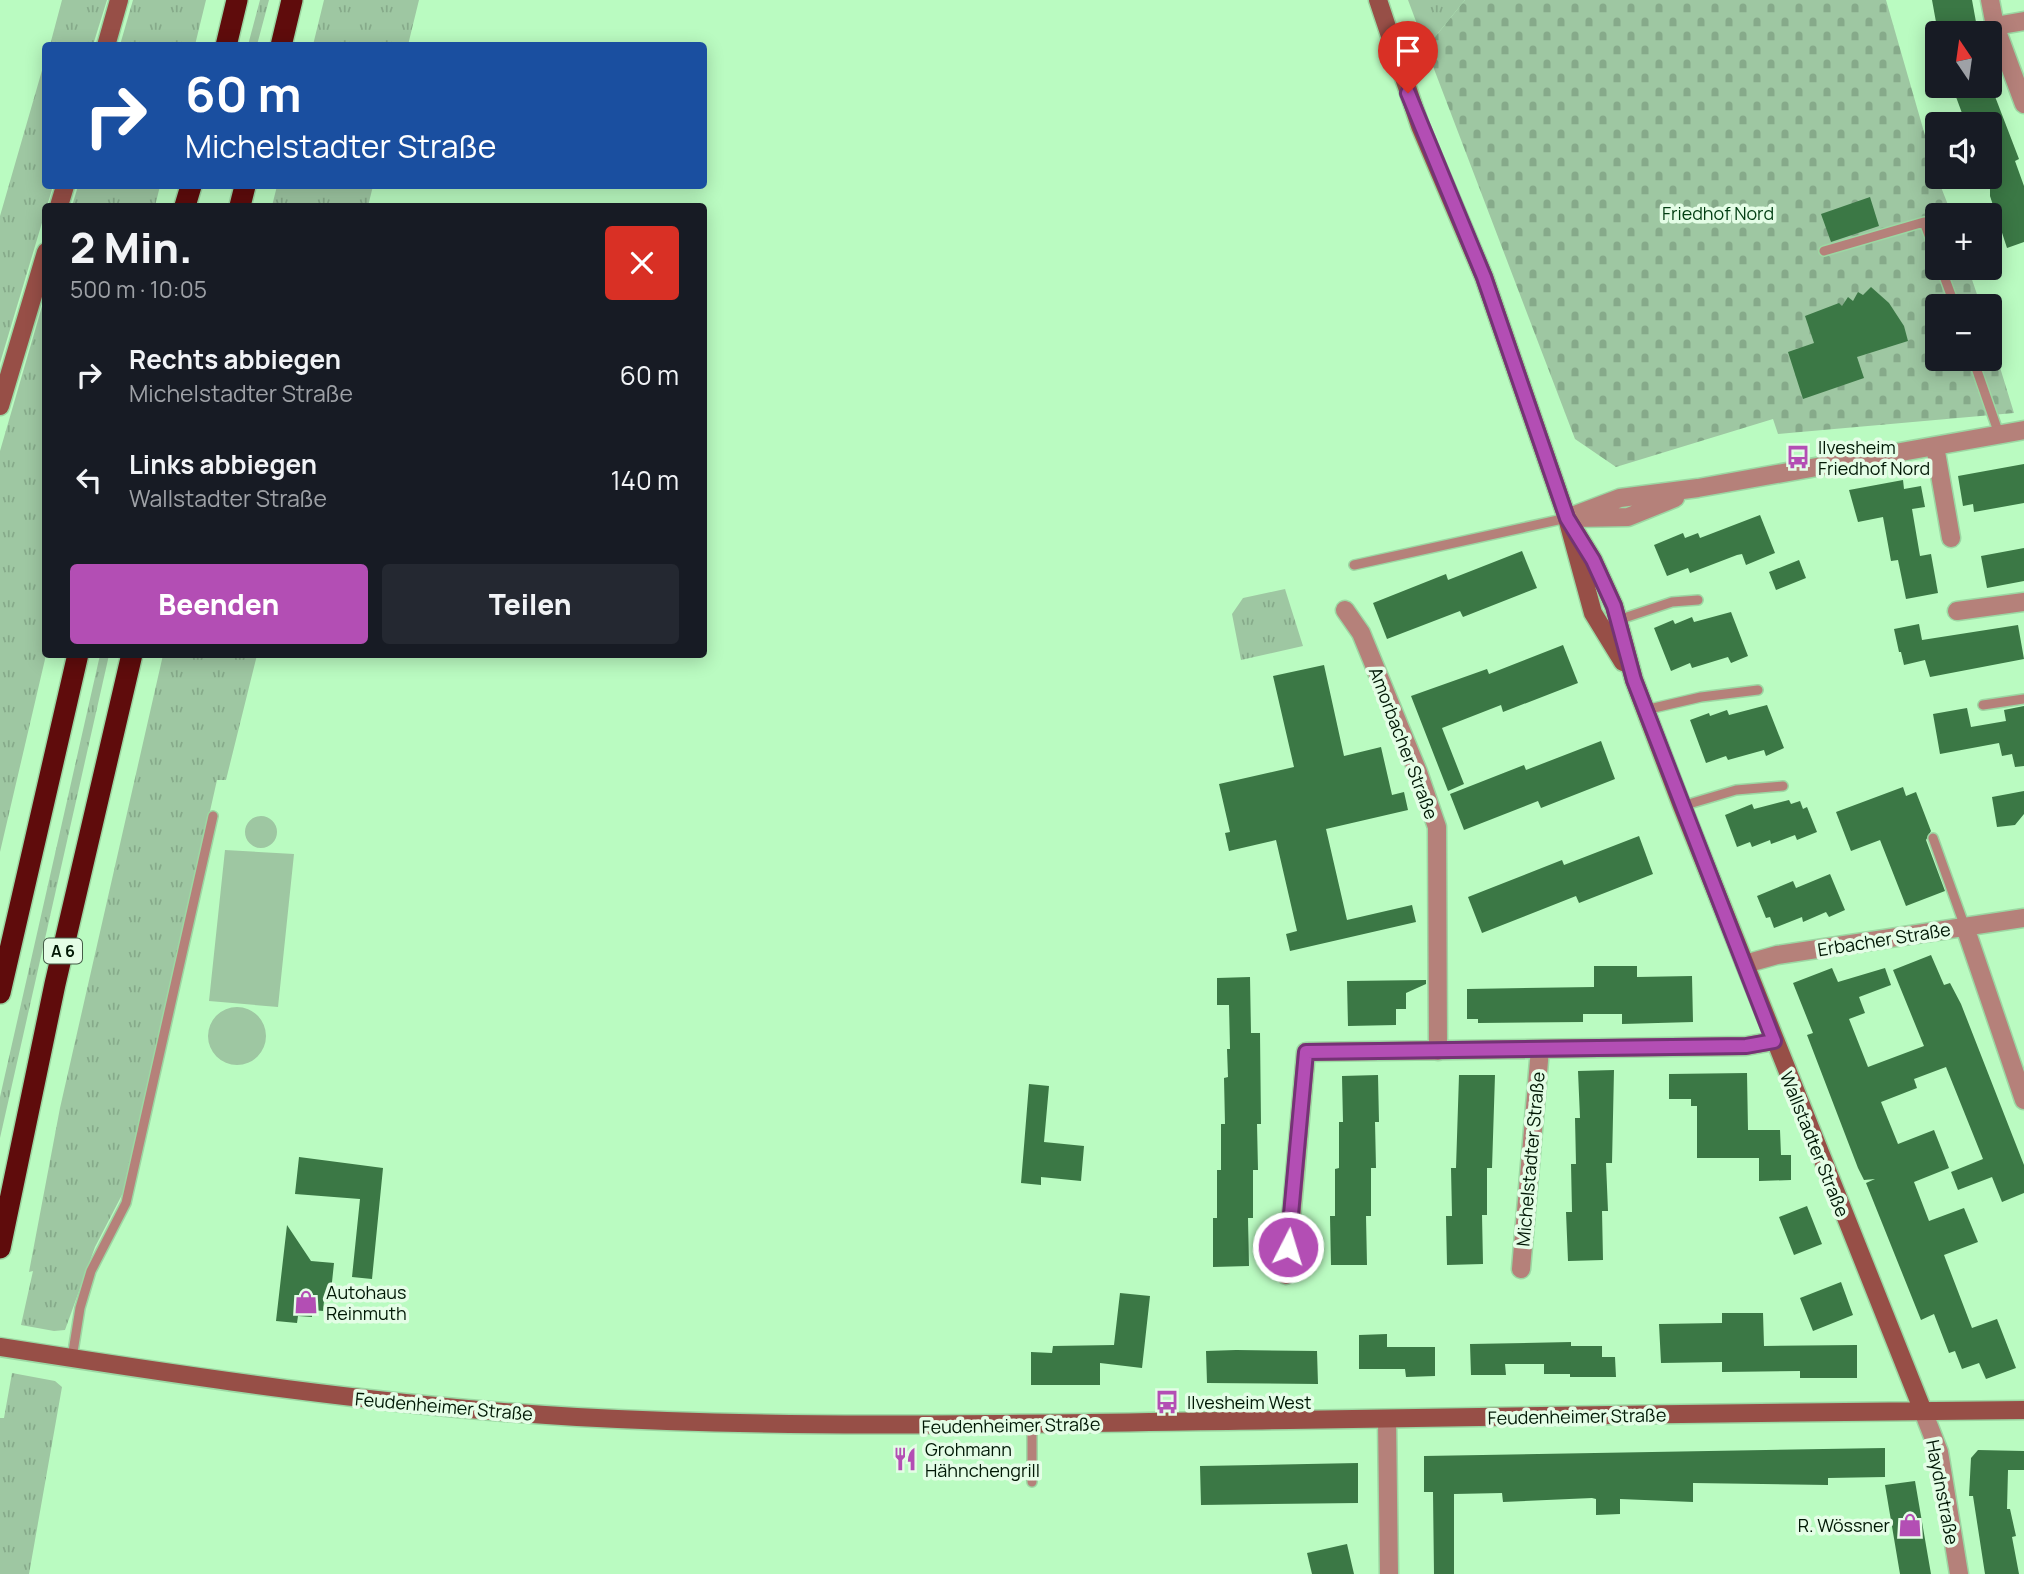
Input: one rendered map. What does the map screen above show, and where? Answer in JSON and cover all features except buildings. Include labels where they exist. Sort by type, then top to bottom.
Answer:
[{"type":"highway","points":[[227,42],[237,0]]},
{"type":"highway","points":[[282,42],[292,0]]},
{"type":"highway","points":[[0,993],[77,658]]},
{"type":"highway","name":"A 6","points":[[0,1248],[55,984],[131,658]]},
{"type":"main road","points":[[107,42],[119,0]]},
{"type":"main road","name":"Wallstadter Straße","points":[[1378,0],[1420,126],[1484,277],[1567,518],[1593,613],[1634,680]]},
{"type":"main road","points":[[0,406],[42,265]]},
{"type":"main road","name":"Wallstadter Straße","points":[[1567,518],[1593,560],[1618,620],[1634,680],[1682,806],[1923,1411]]},
{"type":"main road","name":"Feudenheimer Straße","points":[[1,1347],[343,1398],[560,1416],[853,1426],[2024,1410]]},
{"type":"street","points":[[1990,0],[1994,21]]},
{"type":"street","points":[[2002,25],[2024,21]]},
{"type":"street","points":[[2002,45],[2024,104]]},
{"type":"street","points":[[1567,518],[1628,517],[1698,488],[2024,430]]},
{"type":"street","points":[[1935,446],[1951,538]]},
{"type":"street","points":[[1957,611],[2024,602]]},
{"type":"street","name":"Amorbacher Straße","points":[[1345,610],[1361,633],[1437,827],[1438,1051]]},
{"type":"street","name":"Erbacher Straße","points":[[1745,964],[1777,955],[2024,918]]},
{"type":"street","points":[[1965,927],[2024,1100]]},
{"type":"street","name":"Michelstadter Straße","points":[[1286,1275],[1306,1052],[1746,1046],[1774,1041]]},
{"type":"street","name":"Michelstadter Straße","points":[[1521,1269],[1540,1049]]},
{"type":"street","name":"Haydnstraße","points":[[1923,1411],[1939,1452],[1959,1574]]},
{"type":"street","points":[[1387,1419],[1389,1574]]},
{"type":"lane","points":[[1824,251],[1924,222],[1925,225]]},
{"type":"lane","points":[[1977,371],[1999,435]]},
{"type":"lane","points":[[1354,565],[1567,518]]},
{"type":"lane","points":[[1618,620],[1672,602],[1698,600]]},
{"type":"lane","points":[[1645,710],[1701,697],[1758,690]]},
{"type":"lane","points":[[1983,705],[2024,699]]},
{"type":"lane","points":[[1682,806],[1736,790],[1783,786]]},
{"type":"lane","points":[[72,1358],[80,1308],[91,1271],[126,1203],[213,816]]},
{"type":"lane","points":[[1933,838],[1965,927]]},
{"type":"lane","points":[[1032,1425],[1032,1482]]},
{"type":"green space","points":[[62,0],[107,0],[94,42],[51,42]]},
{"type":"green space","points":[[133,0],[206,0],[196,42],[121,42]]},
{"type":"green space","points":[[260,0],[269,0],[258,42],[249,42]]},
{"type":"green space","points":[[324,0],[419,0],[409,42],[314,42]]},
{"type":"green space","points":[[1408,0],[1465,0],[1426,48]]},
{"type":"green space","name":"Friedhof Nord","points":[[1465,0],[1886,0],[1925,135],[1925,189],[1942,189],[1947,203],[1925,203],[1925,280],[1972,280],[1977,294],[1925,294],[1925,371],[2001,371],[2014,413],[1778,434],[1773,419],[1616,467],[1575,439],[1426,48]]},
{"type":"green space","points":[[42,70],[42,189],[52,189],[48,203],[42,203],[42,223],[0,363],[0,216]]},
{"type":"green space","points":[[77,189],[159,189],[156,203],[73,203]]},
{"type":"green space","points":[[276,189],[372,189],[369,203],[273,203]]},
{"type":"green space","points":[[42,306],[42,658],[45,658],[0,852],[0,451]]},
{"type":"green space","points":[[1285,589],[1303,646],[1241,660],[1232,614],[1243,598]]},
{"type":"green space","points":[[99,658],[108,658],[0,1138],[0,1097]]},
{"type":"green space","points":[[162,658],[256,658],[226,780],[217,780],[125,1189],[95,1247],[65,1330],[54,1331],[21,1325],[33,1271],[29,1272],[60,1108]]},
{"type":"green space","points":[[261,816],[272,821],[277,832],[272,843],[261,848],[250,843],[245,832],[250,821]]},
{"type":"green space","points":[[225,850],[294,854],[278,1007],[209,1001]]},
{"type":"green space","points":[[237,1007],[248,1009],[261,1020],[266,1036],[264,1047],[253,1060],[237,1065],[226,1063],[213,1052],[208,1036],[210,1025],[221,1012]]},
{"type":"green space","points":[[12,1373],[55,1381],[62,1387],[29,1574],[0,1574],[0,1418],[4,1418]]},
{"type":"place","name":"Ilvesheim Friedhof Nord","points":[[1798,457]]},
{"type":"place","name":"Autohaus Reinmuth","points":[[306,1302]]},
{"type":"place","name":"Ilvesheim West","points":[[1167,1402]]},
{"type":"place","name":"Grohmann Hähnchengrill","points":[[905,1459]]},
{"type":"place","name":"R. Wössner","points":[[1910,1525]]},
{"type":"route","points":[[1288,1247],[1306,1052],[1746,1046],[1774,1041],[1634,680],[1614,606],[1593,560],[1567,518],[1484,277],[1441,179],[1408,93]]}]
